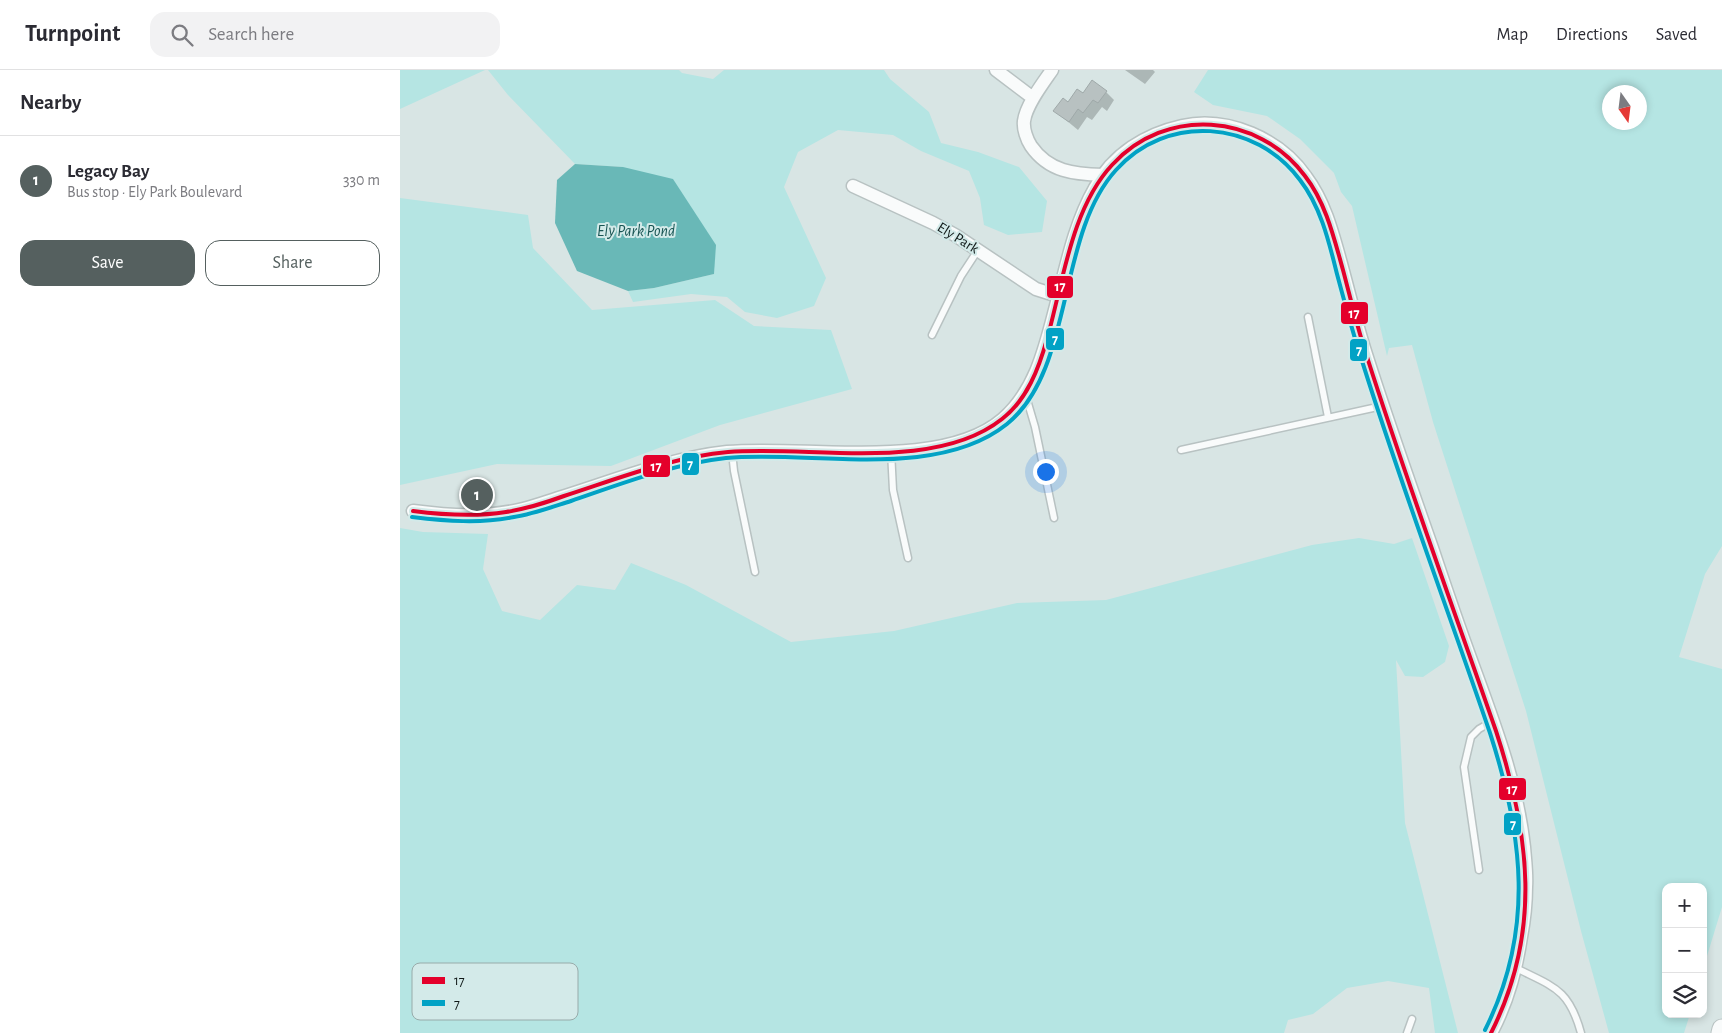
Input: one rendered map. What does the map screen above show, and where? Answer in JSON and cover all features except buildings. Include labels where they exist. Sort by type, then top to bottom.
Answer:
[{"type":"street","points":[[996,70],[1033,98]]},
{"type":"street","points":[[1052,70],[1033,98],[1024,121],[1027,141],[1039,158],[1058,169],[1080,174],[1103,175]]},
{"type":"street","points":[[413,511],[448,516],[479,516],[524,509],[698,456],[732,452],[934,449],[965,441],[992,427],[1004,417],[1016,405],[1033,379],[1044,352],[1081,213],[1103,175],[1114,161],[1138,142],[1160,131],[1190,124],[1230,127],[1258,135],[1284,152],[1295,162],[1310,181],[1328,218],[1382,406],[1471,660],[1494,720],[1512,782],[1522,826],[1527,882],[1525,913],[1516,968],[1507,997],[1491,1033]]},
{"type":"street","name":"Ely Park","points":[[853,186],[933,223],[955,235],[1036,289],[1058,296]]},
{"type":"street","points":[[1721,1033],[1722,1029]]},
{"type":"lane","points":[[932,335],[961,276],[978,250]]},
{"type":"lane","points":[[1308,317],[1328,417]]},
{"type":"lane","points":[[1025,392],[1035,427],[1054,518]]},
{"type":"lane","points":[[1181,450],[1382,406]]},
{"type":"lane","points":[[891,451],[894,490],[908,558]]},
{"type":"lane","points":[[732,452],[755,572]]},
{"type":"lane","points":[[1479,870],[1464,767],[1471,737],[1479,729],[1494,720]]},
{"type":"lane","points":[[1516,968],[1557,988],[1566,997],[1576,1017],[1581,1033]]},
{"type":"lane","points":[[1406,1033],[1412,1019]]},
{"type":"shaded area","points":[[400,70],[485,70],[400,109]]},
{"type":"shaded area","points":[[488,70],[679,70],[682,73],[713,79],[724,70],[884,70],[890,79],[929,112],[941,143],[978,152],[1019,167],[1047,201],[1042,232],[1008,235],[984,225],[980,198],[969,171],[921,151],[893,135],[838,130],[798,152],[784,187],[826,278],[814,306],[777,318],[745,312],[727,297],[691,294],[633,302],[628,291],[654,288],[714,274],[623,167],[575,164],[508,95]]},
{"type":"shaded area","points":[[1208,70],[1722,70],[1722,546],[1705,574],[1679,657],[1722,669],[1722,907],[1707,956],[1707,883],[1662,883],[1662,1018],[1689,1018],[1684,1033],[1609,1033],[1581,931],[1526,711],[1433,422],[1412,345],[1389,348],[1387,356],[1352,206],[1341,192],[1334,173],[1300,139],[1267,116],[1213,105],[1194,92]]},
{"type":"shaded area","points":[[400,198],[528,215],[533,248],[592,310],[715,300],[754,326],[831,330],[852,389],[720,425],[611,466],[497,464],[400,485]]},
{"type":"shaded area","points":[[400,528],[423,532],[488,534],[483,569],[502,611],[540,620],[577,585],[615,590],[631,563],[686,585],[791,642],[894,631],[1017,603],[1106,600],[1312,545],[1359,538],[1394,544],[1412,538],[1449,646],[1445,662],[1423,677],[1405,676],[1396,660],[1405,823],[1458,1033],[1435,1033],[1429,988],[1388,981],[1347,988],[1313,1014],[1288,1020],[1284,1033],[400,1033]]},
{"type":"water","name":"Ely Park Pond","points":[[575,164],[623,167],[673,179],[716,245],[714,274],[654,288],[628,291],[577,271],[555,223],[557,180]]},
{"type":"transit line","name":"17","points":[[413,511],[471,515],[513,511],[645,469],[686,459],[728,452],[870,453],[907,451],[942,446],[974,436],[1002,419],[1011,411],[1031,383],[1044,350],[1070,248],[1078,225],[1098,183],[1112,165],[1134,146],[1158,133],[1184,126],[1211,125],[1238,129],[1263,139],[1285,155],[1305,176],[1324,209],[1383,407],[1508,770],[1523,846],[1524,920],[1518,958],[1507,995],[1491,1033]]},
{"type":"transit line","name":"7","points":[[412,517],[450,521],[476,521],[521,516],[666,470],[726,458],[909,458],[945,452],[978,441],[1007,424],[1029,400],[1044,370],[1056,337],[1083,230],[1097,198],[1116,170],[1137,152],[1160,139],[1185,132],[1210,131],[1235,135],[1259,145],[1281,160],[1300,180],[1319,213],[1356,342],[1378,410],[1490,733],[1501,771],[1516,845],[1519,882],[1517,919],[1512,956],[1501,993],[1485,1030]]},
{"type":"place","name":"Legacy Bay","points":[[477,495]]}]
